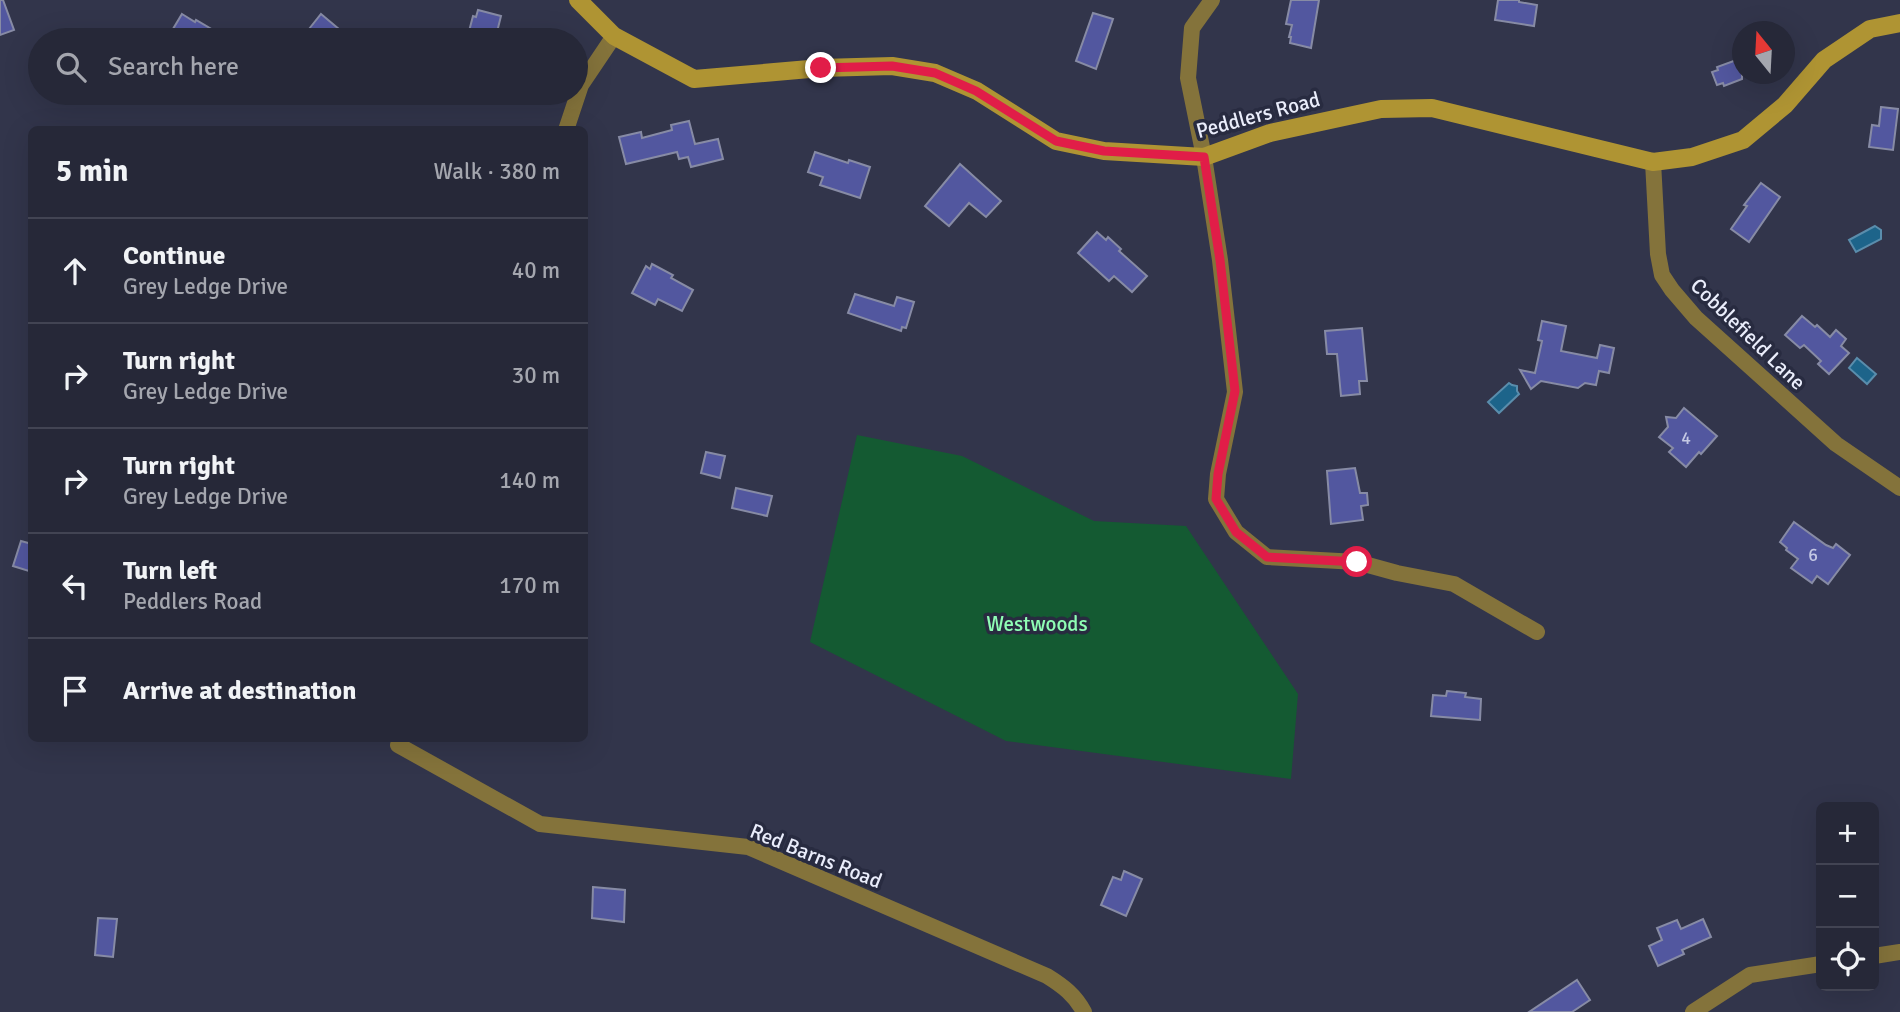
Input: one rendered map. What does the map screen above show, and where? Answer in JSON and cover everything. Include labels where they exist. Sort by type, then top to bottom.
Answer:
[{"type":"street","name":"Peddlers Road","points":[[578,0],[614,36],[694,79],[821,68],[892,66],[935,73],[976,91],[1056,141],[1104,151],[1204,157],[1270,133],[1381,109],[1432,108],[1653,162],[1692,157],[1743,140],[1785,105],[1824,60],[1870,29],[1900,23]]},
{"type":"street","points":[[1212,0],[1192,28],[1188,78],[1220,260],[1235,391],[1218,474],[1216,499],[1236,532],[1267,557],[1357,562],[1454,584],[1537,632]]},
{"type":"street","points":[[588,73],[614,36]]},
{"type":"street","points":[[567,126],[574,105]]},
{"type":"street","name":"Cobblefield Lane","points":[[1653,162],[1658,254],[1662,275],[1672,290],[1696,318],[1836,444],[1900,488]]},
{"type":"street","name":"Red Barns Road","points":[[398,745],[540,824],[748,847],[1047,976],[1071,993],[1084,1012]]},
{"type":"street","points":[[1879,955],[1900,952]]},
{"type":"street","points":[[1693,1012],[1751,975],[1816,965]]},
{"type":"green space","name":"Westwoods","points":[[857,435],[962,456],[1094,521],[1186,526],[1298,694],[1291,779],[1006,741],[810,642]]},
{"type":"water","points":[[1875,226],[1881,230],[1881,239],[1856,252],[1849,240]]},
{"type":"water","points":[[1857,358],[1876,374],[1867,384],[1849,368]]},
{"type":"water","points":[[1509,383],[1517,386],[1519,394],[1499,413],[1488,402]]},
{"type":"building","points":[[0,0],[3,0],[14,30],[0,35]]},
{"type":"building","points":[[1291,0],[1319,0],[1311,48],[1290,43],[1292,25],[1286,24]]},
{"type":"building","points":[[1498,0],[1519,0],[1537,5],[1534,26],[1495,20]]},
{"type":"building","points":[[478,10],[501,16],[498,28],[470,28],[473,16],[476,17]]},
{"type":"building","points":[[1093,13],[1113,19],[1096,69],[1076,61]]},
{"type":"building","points":[[182,14],[210,28],[174,28]]},
{"type":"building","points":[[321,14],[338,28],[310,28]]},
{"type":"building","points":[[1732,62],[1732,83],[1717,85],[1712,72],[1718,70],[1717,67]]},
{"type":"building","points":[[1881,107],[1898,109],[1893,150],[1869,147],[1872,125],[1879,126]]},
{"type":"building","points":[[689,121],[695,144],[718,139],[723,159],[691,167],[688,157],[679,159],[677,152],[626,164],[619,137],[641,132],[642,138],[672,130],[671,125]]},
{"type":"building","points":[[815,152],[870,167],[860,198],[820,185],[823,177],[808,172]]},
{"type":"building","points":[[960,164],[1001,201],[986,217],[969,203],[949,226],[925,206]]},
{"type":"building","points":[[1761,183],[1780,197],[1749,242],[1731,229],[1747,206],[1744,205]]},
{"type":"building","points":[[1097,232],[1106,240],[1108,237],[1121,249],[1119,251],[1147,276],[1132,292],[1114,276],[1109,281],[1078,253]]},
{"type":"building","points":[[652,264],[693,290],[682,311],[658,299],[655,305],[632,293],[646,266],[650,269]]},
{"type":"building","points":[[855,294],[894,306],[897,297],[914,302],[906,328],[902,327],[901,331],[848,313]]},
{"type":"building","points":[[1802,316],[1830,337],[1836,330],[1846,339],[1841,346],[1849,353],[1829,374],[1818,364],[1821,361],[1804,345],[1800,348],[1785,335]]},
{"type":"building","points":[[1542,321],[1566,326],[1561,351],[1597,358],[1600,345],[1614,348],[1609,373],[1599,371],[1596,385],[1585,383],[1578,388],[1541,381],[1531,389],[1520,370],[1535,373],[1542,341],[1538,340]]},
{"type":"building","points":[[1362,328],[1367,381],[1359,381],[1360,394],[1341,396],[1337,354],[1327,354],[1325,331]]},
{"type":"building","points":[[1684,408],[1717,436],[1686,467],[1669,452],[1673,448],[1659,437],[1668,427],[1666,417],[1676,418]]},
{"type":"building","points":[[706,452],[725,456],[720,478],[701,473]]},
{"type":"building","points":[[1355,468],[1360,493],[1367,493],[1368,505],[1361,506],[1363,520],[1331,524],[1327,471]]},
{"type":"building","points":[[736,488],[772,496],[767,516],[732,508]]},
{"type":"building","points":[[1794,522],[1826,545],[1833,548],[1836,544],[1850,555],[1828,584],[1817,576],[1812,583],[1791,568],[1798,559],[1780,542]]},
{"type":"building","points":[[21,541],[28,543],[28,571],[13,566]]},
{"type":"building","points":[[1447,691],[1466,693],[1465,697],[1481,699],[1480,720],[1431,716],[1433,695],[1446,696]]},
{"type":"building","points":[[1124,871],[1142,879],[1126,916],[1101,905],[1113,877],[1121,880]]},
{"type":"building","points":[[593,887],[625,890],[624,922],[592,918]]},
{"type":"building","points":[[98,918],[117,919],[113,957],[95,955]]},
{"type":"building","points":[[1703,919],[1711,937],[1682,950],[1684,954],[1658,966],[1649,946],[1662,940],[1657,928],[1677,920],[1681,929]]},
{"type":"building","points":[[1577,980],[1590,1000],[1572,1012],[1529,1012]]},
{"type":"route","points":[[821,68],[892,66],[935,73],[976,91],[1056,141],[1104,151],[1204,157],[1220,260],[1235,391],[1218,474],[1216,499],[1236,532],[1267,557],[1357,562]]}]
